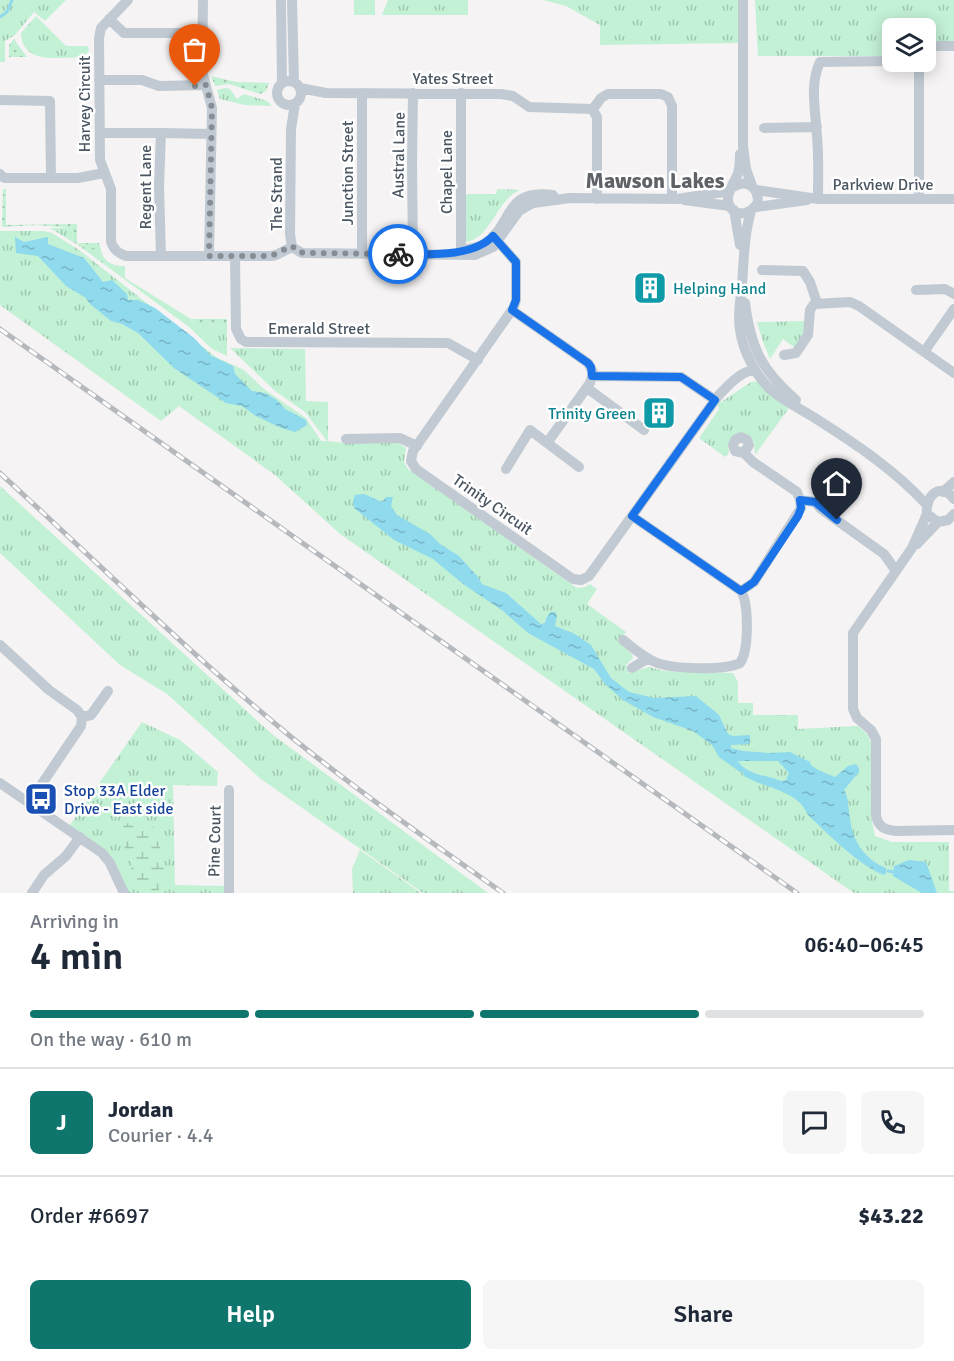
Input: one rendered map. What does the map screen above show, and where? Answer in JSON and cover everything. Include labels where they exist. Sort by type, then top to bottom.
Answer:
[{"type":"street","name":"Harvey Circuit","points":[[128,0],[99,33],[100,160],[111,189],[111,242],[113,247],[126,256],[235,256],[276,255],[292,246]]},
{"type":"street","points":[[203,0],[202,70],[212,108],[209,256]]},
{"type":"street","points":[[281,0],[282,83],[277,93],[280,102],[295,95]]},
{"type":"street","name":"The Strand","points":[[292,0],[295,95],[291,129],[290,234],[292,246],[302,253],[470,256],[480,254],[495,239],[513,206],[524,198],[537,194],[597,199],[675,199],[731,189]]},
{"type":"street","points":[[742,254],[753,209],[758,199],[746,169],[743,146],[743,0]]},
{"type":"street","points":[[110,19],[124,33],[202,33]]},
{"type":"street","points":[[936,46],[954,46]]},
{"type":"street","points":[[815,199],[814,81],[820,62],[882,62]]},
{"type":"street","points":[[918,72],[919,199]]},
{"type":"street","points":[[99,80],[142,80],[159,86],[206,85]]},
{"type":"street","name":"Yates Street","points":[[282,83],[289,81],[295,95],[326,93],[505,94],[529,107],[593,109]]},
{"type":"street","name":"Junction Street","points":[[362,93],[362,254]]},
{"type":"street","name":"Austral Lane","points":[[413,93],[411,163],[413,254]]},
{"type":"street","name":"Chapel Lane","points":[[461,250],[462,93]]},
{"type":"street","points":[[597,199],[597,117],[593,109],[601,98],[608,94],[662,94],[668,97],[672,106],[675,199]]},
{"type":"street","points":[[0,100],[50,101],[51,178]]},
{"type":"street","points":[[764,128],[816,127]]},
{"type":"street","points":[[99,133],[161,133]]},
{"type":"street","name":"Regent Lane","points":[[161,256],[159,186],[161,133],[211,134]]},
{"type":"street","points":[[743,146],[739,169],[728,199],[742,254],[742,285],[748,328],[759,368],[819,420],[901,478],[938,493],[951,495],[954,499]]},
{"type":"street","points":[[0,175],[3,178],[84,178],[104,173]]},
{"type":"street","points":[[731,189],[743,183],[754,188]]},
{"type":"street","name":"Parkview Drive","points":[[754,188],[815,199]]},
{"type":"street","name":"The Strand","points":[[675,199],[732,208]]},
{"type":"street","name":"Parkview Drive","points":[[753,209],[815,199],[954,199]]},
{"type":"street","points":[[732,208],[744,214],[753,209]]},
{"type":"street","points":[[346,439],[400,438],[417,446],[512,310],[516,300],[516,262],[495,239]]},
{"type":"street","name":"The Strand","points":[[446,254],[479,246],[495,239]]},
{"type":"street","name":"Emerald Street","points":[[235,256],[236,329],[241,339],[246,342],[448,343],[478,360]]},
{"type":"street","points":[[762,270],[803,271],[810,282],[817,303]]},
{"type":"street","points":[[916,290],[945,289],[954,294]]},
{"type":"street","points":[[784,355],[796,353],[808,335],[811,307],[817,303],[854,303],[954,373]]},
{"type":"street","points":[[924,352],[954,309]]},
{"type":"street","points":[[512,310],[591,367],[592,376],[586,388],[547,443]]},
{"type":"street","name":"Trinity Circuit","points":[[417,446],[411,459],[414,468],[573,579],[584,579],[590,576],[715,400],[727,388],[754,375],[759,368]]},
{"type":"street","points":[[592,376],[681,377],[715,400]]},
{"type":"street","points":[[586,388],[644,430]]},
{"type":"street","points":[[506,469],[530,430],[579,466]]},
{"type":"street","points":[[741,591],[754,582],[800,505],[796,492],[744,453]]},
{"type":"street","points":[[901,478],[926,509],[949,520],[912,548]]},
{"type":"street","points":[[954,482],[938,493],[926,509],[912,548],[852,636],[853,709],[857,718],[871,730],[876,743],[876,818],[881,826],[888,830],[954,830]]},
{"type":"street","points":[[800,505],[821,509],[884,554],[896,572]]},
{"type":"street","points":[[624,640],[647,659],[668,666],[729,668],[740,663],[746,652],[747,604],[741,591],[632,516]]},
{"type":"street","points":[[884,554],[904,559]]},
{"type":"street","points":[[0,645],[49,690],[77,710],[82,717],[81,726],[29,803]]},
{"type":"street","points":[[632,668],[647,659]]},
{"type":"street","points":[[82,717],[91,715],[108,691]]},
{"type":"street","points":[[0,783],[102,853],[110,863],[124,893]]},
{"type":"street","name":"Pine Court","points":[[229,790],[229,893]]},
{"type":"street","points":[[32,893],[44,875],[68,854],[80,837]]},
{"type":"green space","points":[[0,0],[66,0],[45,21],[34,12],[15,35],[5,41],[5,62],[0,62]]},
{"type":"green space","points":[[354,0],[375,0],[375,15],[354,15]]},
{"type":"green space","points":[[388,0],[468,0],[468,15],[382,15]]},
{"type":"green space","points":[[543,0],[740,0],[738,43],[600,45],[600,25],[566,6]]},
{"type":"green space","points":[[755,0],[954,0],[954,46],[936,47],[936,18],[882,18],[882,56],[758,56]]},
{"type":"green space","points":[[36,16],[66,46],[88,46],[89,50],[84,57],[44,57],[28,51],[23,44],[21,33]]},
{"type":"green space","points":[[14,39],[27,57],[9,57],[9,45]]},
{"type":"green space","points":[[211,76],[236,82],[269,83],[266,91],[260,94],[229,84],[215,86]]},
{"type":"green space","points":[[230,89],[237,99],[244,94],[267,101],[272,106],[245,105],[220,99],[217,90]]},
{"type":"green space","points":[[3,189],[6,189],[6,225],[77,224],[77,243],[99,243],[101,250],[89,249],[73,242],[72,228],[36,225],[2,227]]},
{"type":"green space","points":[[497,189],[520,190],[505,201],[483,232],[467,242],[465,239],[465,198],[467,194],[496,194]]},
{"type":"green space","points":[[50,228],[72,228],[73,242]]},
{"type":"green space","points":[[0,231],[52,233],[79,250],[216,357],[244,370],[264,389],[306,418],[321,441],[327,441],[305,412],[275,391],[230,348],[305,349],[306,401],[328,402],[328,441],[399,443],[406,448],[404,462],[408,469],[577,588],[590,584],[597,589],[587,604],[626,632],[619,642],[632,654],[633,658],[626,665],[629,673],[649,667],[664,671],[733,673],[738,682],[738,703],[753,703],[753,715],[798,715],[798,729],[858,726],[868,735],[871,743],[871,817],[875,836],[892,842],[949,842],[949,891],[954,891],[954,893],[854,893],[340,534],[275,475],[179,406],[161,421],[0,305]]},
{"type":"green space","points":[[78,245],[101,250],[104,258],[110,263],[125,266],[125,278],[191,319],[196,325],[227,326],[227,356],[212,349],[189,327]]},
{"type":"green space","points":[[191,319],[227,319],[227,326],[196,325]]},
{"type":"green space","points":[[806,321],[805,333],[795,348],[783,339],[770,359],[757,322]]},
{"type":"green space","points":[[759,381],[789,408],[755,455],[754,442],[745,434],[731,438],[728,445],[729,453],[725,457],[699,438],[719,409],[718,404],[751,382]]},
{"type":"green space","points":[[0,486],[273,735],[488,893],[423,893],[261,779],[167,694],[120,665],[0,553]]},
{"type":"green space","points":[[142,722],[180,740],[218,772],[217,786],[173,785],[175,885],[228,886],[229,893],[124,893],[110,863],[67,829]]},
{"type":"green space","points":[[132,821],[154,827],[157,830],[164,863],[164,879],[156,893],[147,893],[131,871],[122,832],[124,825]]},
{"type":"green space","points":[[360,850],[421,893],[353,893],[352,869]]},
{"type":"water","points":[[15,237],[24,242],[48,237],[48,244],[84,258],[103,282],[112,280],[127,294],[128,300],[138,300],[155,308],[194,338],[210,355],[233,366],[235,374],[252,391],[265,393],[277,400],[285,409],[306,420],[307,425],[295,432],[256,416],[242,406],[226,403],[174,368],[138,333],[111,321],[86,298],[66,286],[38,256],[16,253]]},
{"type":"water","points":[[364,494],[382,502],[386,497],[393,497],[391,506],[397,515],[430,534],[440,544],[459,556],[482,584],[506,593],[541,624],[545,623],[551,612],[555,612],[557,616],[555,626],[573,633],[591,645],[611,678],[629,692],[654,698],[696,696],[719,715],[728,734],[750,735],[748,744],[731,745],[731,748],[769,753],[790,752],[810,762],[818,770],[835,777],[848,766],[856,764],[859,772],[844,790],[848,800],[853,834],[865,854],[886,868],[886,873],[884,875],[865,865],[835,841],[793,798],[744,776],[743,772],[719,757],[712,745],[693,731],[653,717],[623,700],[605,684],[594,669],[528,633],[503,611],[463,584],[433,559],[394,540],[354,508],[355,495]],"holes":[[[738,761],[778,761],[789,773],[786,780],[781,781],[751,772]]]},
{"type":"water","points":[[909,860],[926,862],[937,893],[922,893],[893,876],[894,866]]},
{"type":"waterway","points":[[0,17],[7,12],[12,0]]},
{"type":"waterway","points":[[888,871],[893,872]]},
{"type":"railway","points":[[0,329],[797,893]]},
{"type":"railway","points":[[0,473],[180,640],[290,736],[369,797],[503,893]]},
{"type":"way so far","points":[[195,86],[206,85],[212,108],[209,256],[271,256],[292,246],[302,253],[398,254]]},
{"type":"place","name":"Helping Hand","points":[[650,288]]},
{"type":"place","name":"Trinity Green","points":[[659,413]]},
{"type":"place","name":"Stop 33A Elder Drive - East side","points":[[41,799]]},
{"type":"district","name":"Mawson Lakes","points":[[655,180]]},
{"type":"route","points":[[398,254],[446,254],[479,246],[493,236],[516,262],[516,304],[512,310],[588,363],[593,372],[592,376],[681,377],[715,400],[632,516],[741,591],[754,582],[798,516],[801,508],[800,500],[815,502],[837,520]]}]
